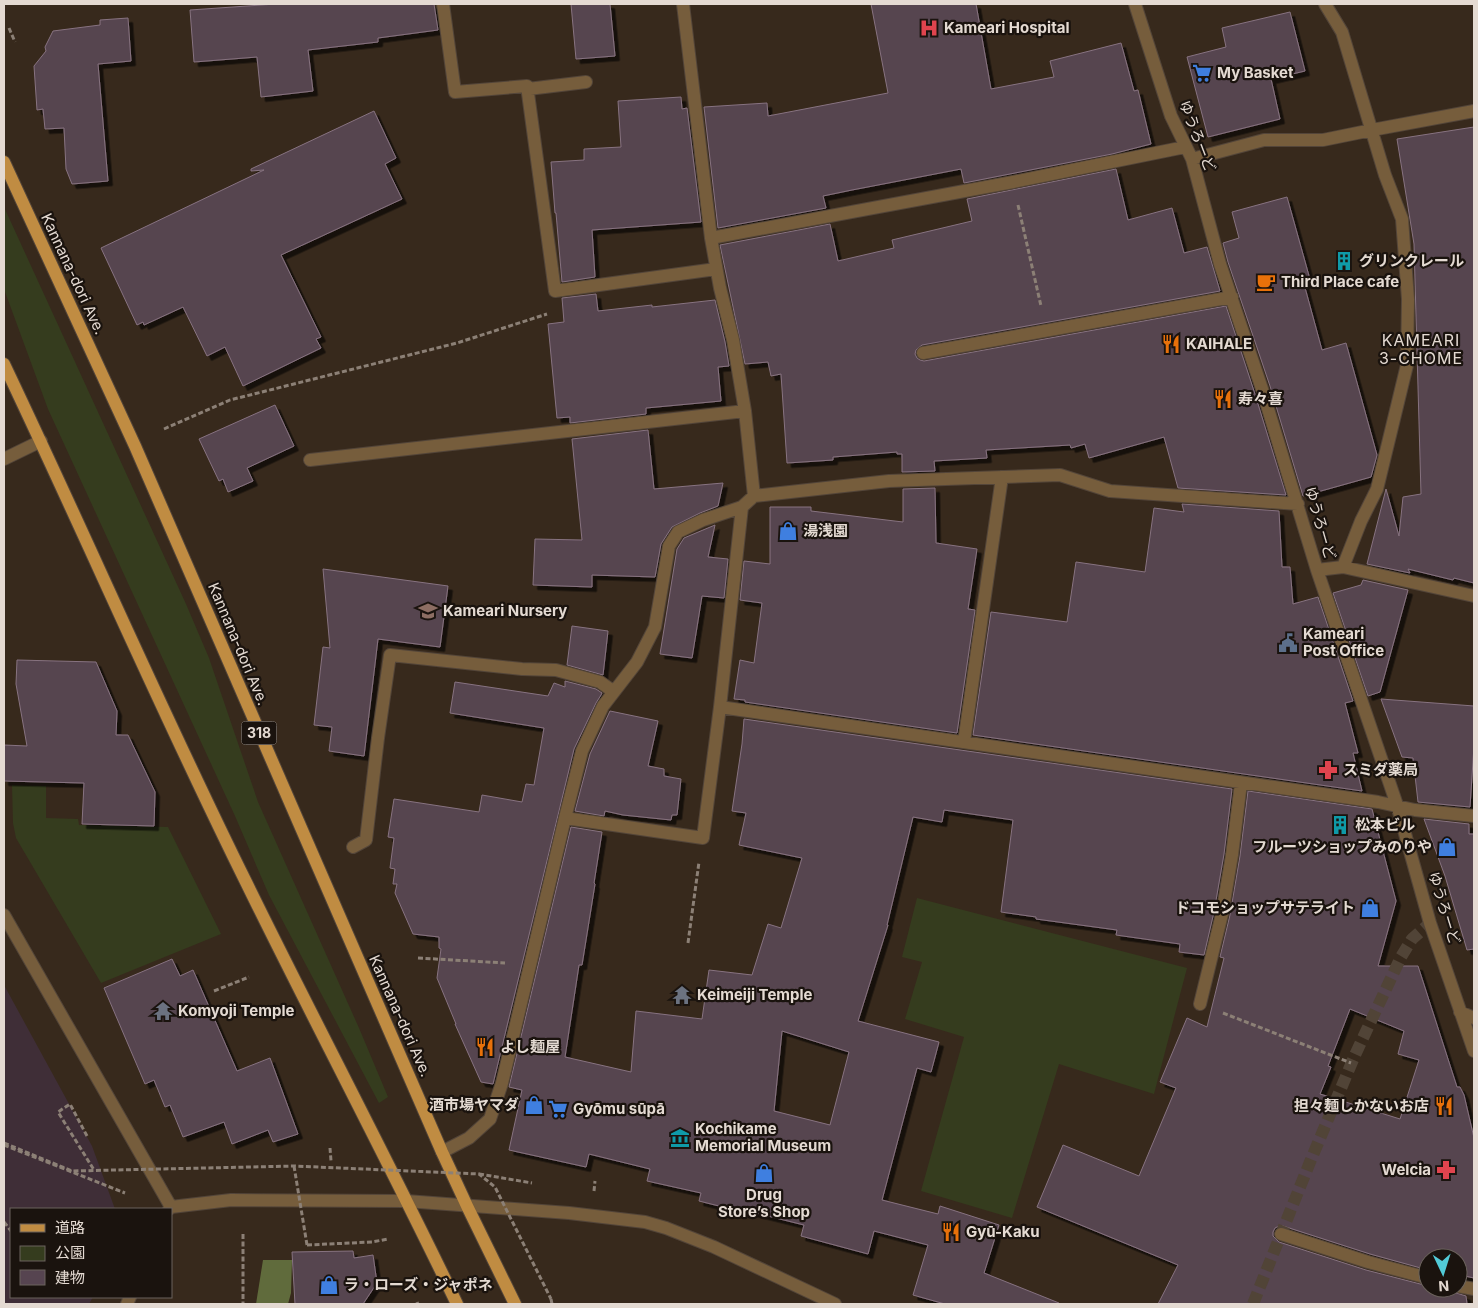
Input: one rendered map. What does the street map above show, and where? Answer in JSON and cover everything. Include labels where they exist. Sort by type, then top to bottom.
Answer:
[{"type":"main road","name":"Kannana-dori Ave.","points":[[4,162],[135,446],[442,1152],[515,1304]]},
{"type":"main road","points":[[4,364],[245,880],[457,1304]]},
{"type":"street","points":[[443,4],[454,92],[528,86],[555,291],[716,269]]},
{"type":"street","points":[[684,4],[711,238],[716,269],[733,340],[745,411],[754,496]]},
{"type":"street","name":"ゆうろーど","points":[[1135,4],[1171,116],[1192,159],[1220,264],[1298,504],[1317,570],[1396,805],[1430,923],[1474,1052]]},
{"type":"street","points":[[1325,4],[1342,32],[1385,175],[1402,219],[1408,299],[1407,365],[1377,489],[1361,520],[1343,567]]},
{"type":"street","points":[[528,89],[586,82]]},
{"type":"street","points":[[1192,159],[1264,140],[1323,140],[1474,111]]},
{"type":"street","points":[[711,238],[1013,182],[1185,147]]},
{"type":"street","points":[[923,353],[1232,298]]},
{"type":"street","points":[[310,460],[745,411]]},
{"type":"street","points":[[4,459],[41,440]]},
{"type":"street","points":[[442,1152],[469,1138],[490,1119],[502,1083],[582,751],[603,706],[637,662],[656,627],[669,546],[678,532],[703,520],[742,507],[754,496],[888,481],[1060,475],[1110,491],[1298,504]]},
{"type":"street","points":[[964,742],[1002,477]]},
{"type":"street","points":[[565,818],[703,838],[720,707],[742,507]]},
{"type":"street","points":[[1317,570],[1343,567],[1474,596]]},
{"type":"street","points":[[353,847],[366,840],[390,655],[522,669],[556,670],[600,682],[614,692]]},
{"type":"street","points":[[720,707],[1396,805],[1415,810],[1474,816]]},
{"type":"street","points":[[1200,1004],[1222,914],[1241,783]]},
{"type":"street","points":[[4,915],[170,1208],[231,1200],[406,1201],[645,1222],[714,1246],[835,1304]]},
{"type":"street","points":[[1460,1012],[1474,1018]]},
{"type":"street","points":[[1281,1234],[1368,1262],[1418,1275]]},
{"type":"path","points":[[8,28],[15,42]]},
{"type":"path","points":[[1013,182],[1047,331]]},
{"type":"path","points":[[164,429],[230,400],[457,343],[549,314]]},
{"type":"path","points":[[688,943],[703,838]]},
{"type":"path","points":[[418,958],[530,965]]},
{"type":"path","points":[[214,991],[249,976]]},
{"type":"path","points":[[1200,1004],[1351,1064]]},
{"type":"path","points":[[88,1136],[70,1104],[58,1112],[94,1170]]},
{"type":"path","points":[[4,1144],[72,1171],[294,1166],[478,1174],[495,1187],[552,1304]]},
{"type":"path","points":[[4,1144],[125,1193]]},
{"type":"path","points":[[330,1148],[330,1162]]},
{"type":"path","points":[[294,1166],[308,1245],[372,1242],[388,1239]]},
{"type":"path","points":[[243,1234],[243,1304]]},
{"type":"shaded area","points":[[4,985],[92,1146],[115,1208],[10,1208],[10,1298],[92,1298],[89,1304],[4,1304]]},
{"type":"green space","points":[[4,207],[209,658],[258,802],[388,1097],[379,1103],[269,895],[235,816],[48,409],[4,289]]},
{"type":"green space","points":[[12,785],[46,786],[46,818],[78,819],[79,825],[168,827],[221,934],[101,983],[16,838],[13,823]]},
{"type":"green space","points":[[917,898],[1187,968],[1154,1094],[1059,1064],[1012,1218],[921,1191],[964,1037],[905,1019],[922,962],[902,957]]},
{"type":"green space","points":[[263,1260],[292,1260],[291,1293],[288,1304],[256,1304]]},
{"type":"building","points":[[276,4],[434,4],[438,30],[378,38],[378,42],[308,50],[313,91],[261,97],[257,57],[194,62],[190,10]]},
{"type":"building","points":[[571,4],[610,4],[615,56],[576,59]]},
{"type":"building","points":[[871,4],[976,4],[991,89],[1054,77],[1050,61],[1121,43],[1134,91],[1138,90],[1151,144],[1112,154],[964,183],[961,169],[852,190],[823,196],[826,208],[718,228],[704,107],[767,103],[768,116],[888,93]]},
{"type":"building","points":[[1290,12],[1305,71],[1271,79],[1280,119],[1208,137],[1187,57],[1226,47],[1222,28]]},
{"type":"building","points":[[128,18],[131,61],[98,64],[108,181],[72,184],[66,169],[64,128],[45,129],[43,109],[37,110],[34,66],[46,51],[45,47],[53,31],[100,25],[100,20]]},
{"type":"building","points":[[681,97],[682,109],[687,108],[701,222],[592,230],[595,277],[562,282],[551,162],[584,160],[584,149],[621,147],[618,101]]},
{"type":"building","points":[[374,111],[396,158],[385,164],[402,199],[281,255],[321,337],[316,339],[321,348],[243,386],[225,347],[207,356],[183,307],[144,325],[143,322],[137,325],[101,248],[264,170],[251,171],[251,169]]},
{"type":"building","points":[[1474,127],[1474,583],[1408,569],[1410,573],[1367,564],[1386,489],[1399,536],[1403,497],[1421,494],[1414,244],[1397,139]]},
{"type":"building","points":[[1116,169],[1128,220],[1172,208],[1184,253],[1207,247],[1220,291],[922,345],[916,350],[917,358],[924,361],[1226,306],[1286,495],[1178,488],[1164,437],[1089,458],[1085,444],[1071,448],[1070,445],[986,450],[987,458],[934,461],[935,471],[902,472],[902,454],[897,454],[897,452],[833,457],[833,460],[787,463],[781,374],[771,376],[768,362],[745,364],[720,245],[830,224],[838,261],[894,248],[892,240],[972,221],[967,199]]},
{"type":"building","points":[[1287,197],[1311,283],[1304,284],[1322,350],[1346,343],[1377,455],[1371,477],[1303,496],[1270,386],[1223,243],[1239,238],[1232,212]]},
{"type":"building","points":[[596,294],[598,311],[715,300],[729,366],[718,367],[721,401],[646,408],[646,414],[570,423],[570,417],[557,418],[548,324],[564,322],[562,298]]},
{"type":"building","points":[[275,405],[294,446],[247,468],[253,481],[228,492],[223,479],[219,481],[199,439]]},
{"type":"building","points":[[648,430],[654,489],[723,483],[718,506],[672,527],[661,544],[655,577],[592,575],[592,587],[533,585],[535,539],[582,540],[572,439]]},
{"type":"building","points":[[935,488],[936,543],[977,549],[968,609],[975,610],[957,733],[734,699],[740,660],[754,663],[762,603],[740,600],[744,561],[770,564],[770,507],[811,507],[811,511],[903,522],[903,489]]},
{"type":"building","points":[[1182,504],[1279,511],[1282,567],[1290,567],[1293,604],[1318,597],[1353,701],[1345,703],[1358,753],[1353,753],[1362,791],[973,735],[991,612],[1067,622],[1076,562],[1145,572],[1154,508],[1184,512]]},
{"type":"building","points":[[715,525],[708,557],[728,559],[724,598],[702,596],[692,658],[660,654],[677,549],[684,538]]},
{"type":"building","points":[[323,569],[448,586],[440,647],[378,639],[364,756],[329,751],[332,727],[314,725],[323,647],[330,648]]},
{"type":"building","points":[[1363,580],[1408,590],[1380,692],[1368,696],[1333,593],[1361,585]]},
{"type":"building","points":[[572,626],[608,631],[603,675],[567,665]]},
{"type":"building","points":[[17,660],[96,662],[117,711],[116,735],[128,735],[155,792],[154,826],[82,824],[84,783],[4,781],[4,745],[27,746],[16,684]]},
{"type":"building","points":[[565,681],[596,689],[602,693],[574,749],[493,1084],[481,1082],[437,978],[441,949],[439,948],[439,937],[413,934],[395,893],[397,884],[393,884],[395,869],[390,868],[394,838],[388,837],[394,799],[479,812],[482,795],[522,802],[526,784],[534,785],[544,728],[450,713],[455,682],[548,696],[554,683],[565,687]]},
{"type":"building","points":[[1381,699],[1474,706],[1474,746],[1470,807],[1418,802],[1413,758],[1402,757]]},
{"type":"building","points":[[610,711],[658,721],[648,766],[664,769],[664,776],[681,779],[677,815],[672,815],[671,820],[623,815],[605,811],[604,816],[575,811],[590,754]]},
{"type":"building","points":[[744,719],[1232,789],[1224,854],[1204,955],[1179,952],[1180,944],[1116,935],[1117,930],[1036,919],[1036,917],[1001,912],[1013,820],[944,810],[942,822],[913,817],[888,925],[858,1021],[939,1042],[931,1072],[917,1068],[882,1200],[938,1214],[940,1206],[999,1225],[984,1273],[1058,1304],[945,1304],[913,1295],[928,1245],[874,1231],[868,1254],[801,1236],[804,1225],[732,1207],[731,1209],[699,1201],[701,1193],[647,1181],[650,1169],[589,1154],[586,1167],[509,1150],[522,1090],[509,1087],[571,827],[602,832],[582,965],[579,965],[565,1057],[631,1072],[636,1011],[702,1019],[709,970],[752,975],[768,924],[781,928],[802,858],[739,845],[746,813],[732,811]],"holes":[[[782,1031],[849,1052],[830,1125],[774,1111]]]},
{"type":"building","points":[[1248,791],[1372,809],[1396,901],[1378,966],[1418,966],[1457,1087],[1460,1087],[1464,1095],[1474,1138],[1474,1278],[1468,1277],[1468,1248],[1418,1248],[1418,1267],[1283,1226],[1275,1228],[1273,1236],[1279,1242],[1366,1270],[1418,1283],[1418,1298],[1466,1298],[1467,1304],[1158,1304],[1178,1265],[1037,1207],[1063,1145],[1139,1176],[1176,1088],[1160,1082],[1187,1018],[1207,1027],[1224,958],[1220,957],[1230,915]],"holes":[[[1350,1009],[1404,1031],[1398,1054],[1419,1060],[1400,1119],[1320,1094],[1331,1067],[1328,1066]]]},
{"type":"building","points":[[1424,819],[1469,824],[1469,834],[1474,834],[1474,949],[1467,950],[1445,876]]},
{"type":"building","points":[[172,959],[180,976],[193,970],[237,1071],[270,1058],[298,1134],[273,1142],[268,1130],[232,1144],[224,1122],[183,1137],[170,1105],[165,1107],[154,1080],[145,1084],[104,988]]},
{"type":"building","points":[[353,1251],[354,1258],[373,1255],[377,1283],[363,1304],[295,1304],[292,1252]]},
{"type":"tunnel","points":[[1253,1304],[1355,1055],[1401,957],[1412,939],[1430,923]]},
{"type":"place","name":"Kameari Hospital","points":[[929,28]]},
{"type":"place","name":"My Basket","points":[[1202,73]]},
{"type":"place","name":"グリンクレール","points":[[1344,261]]},
{"type":"place","name":"Third Place cafe","points":[[1266,282]]},
{"type":"place","name":"KAIHALE","points":[[1171,344]]},
{"type":"place","name":"寿々喜","points":[[1223,399]]},
{"type":"place","name":"湯浅園","points":[[788,531]]},
{"type":"place","name":"Kameari Nursery","points":[[428,611]]},
{"type":"place","name":"Kameari Post Office","points":[[1288,643]]},
{"type":"place","name":"スミダ薬局","points":[[1328,770]]},
{"type":"place","name":"松本ビル","points":[[1340,825]]},
{"type":"place","name":"フルーツショップみのりや","points":[[1447,847]]},
{"type":"place","name":"ドコモショップサテライト","points":[[1370,908]]},
{"type":"place","name":"Keimeiji Temple","points":[[682,995]]},
{"type":"place","name":"Komyoji Temple","points":[[163,1011]]},
{"type":"place","name":"よし麺屋","points":[[485,1047]]},
{"type":"place","name":"酒市場ヤマダ","points":[[534,1105]]},
{"type":"place","name":"担々麺しかないお店","points":[[1444,1106]]},
{"type":"place","name":"Gyōmu sūpā","points":[[558,1109]]},
{"type":"place","name":"Kochikame Memorial Museum","points":[[680,1138]]},
{"type":"place","name":"Welcia","points":[[1446,1170]]},
{"type":"place","name":"Drug Store’s Shop","points":[[764,1173]]},
{"type":"place","name":"Gyū-Kaku","points":[[951,1232]]},
{"type":"place","name":"ラ・ローズ・ジャポネ","points":[[329,1285]]},
{"type":"district","name":"KAMEARI 3-CHOME","points":[[1421,349]]}]
